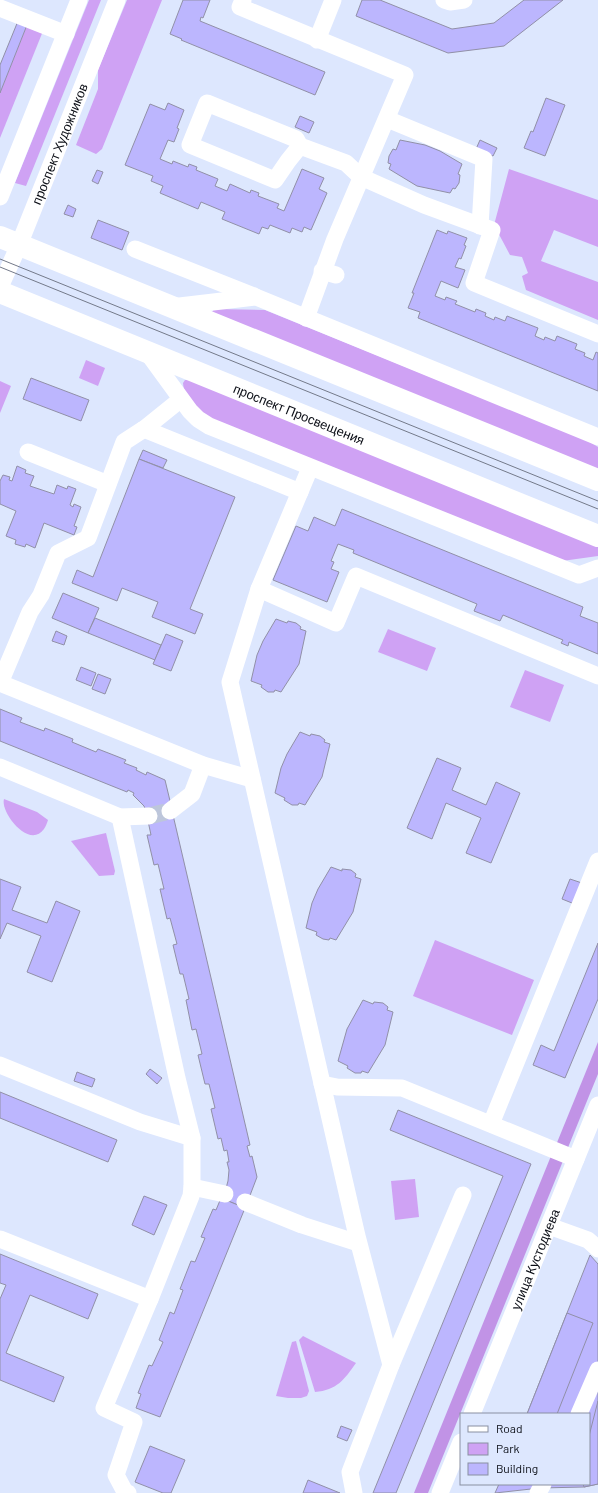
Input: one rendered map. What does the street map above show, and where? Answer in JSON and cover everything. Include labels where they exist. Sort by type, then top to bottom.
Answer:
[{"type":"main road","points":[[9,241],[598,480]]},
{"type":"main road","name":"проспект Просвещения","points":[[0,292],[598,536]]},
{"type":"street","points":[[0,198],[79,0]]},
{"type":"street","name":"проспект Художников","points":[[0,287],[9,241],[117,0]]},
{"type":"street","points":[[242,0],[240,7],[405,76],[361,177],[329,273],[306,318]]},
{"type":"street","points":[[317,40],[333,0]]},
{"type":"street","points":[[444,0],[450,2],[464,0]]},
{"type":"street","points":[[0,8],[66,34]]},
{"type":"street","points":[[300,146],[275,180],[190,145],[207,103],[296,139],[300,146],[346,163],[361,177],[424,205],[492,230],[474,284],[598,334]]},
{"type":"street","points":[[387,119],[484,159],[480,226]]},
{"type":"street","points":[[136,249],[598,437]]},
{"type":"street","points":[[171,307],[256,297]]},
{"type":"street","points":[[147,352],[180,400],[198,419],[209,426],[310,468],[579,575],[598,568]]},
{"type":"street","points":[[180,400],[144,429],[124,442],[88,538],[58,553],[41,596],[30,612],[0,683],[203,764],[252,779]]},
{"type":"street","points":[[144,429],[300,492]]},
{"type":"street","points":[[28,452],[108,484]]},
{"type":"street","points":[[310,468],[259,589],[230,682],[358,1243],[391,1365]]},
{"type":"street","points":[[259,589],[336,622],[356,576],[598,676]]},
{"type":"street","points":[[170,811],[192,794],[203,764]]},
{"type":"street","points":[[0,767],[120,816],[149,816]]},
{"type":"street","points":[[120,816],[177,1078],[192,1138],[191,1196],[104,1408],[134,1422],[116,1476],[125,1492],[128,1493]]},
{"type":"street","points":[[491,1124],[598,861]]},
{"type":"street","points":[[0,1065],[140,1122],[192,1138]]},
{"type":"street","points":[[322,1084],[337,1087],[402,1088],[576,1159]]},
{"type":"street","name":"улица Кустодиева","points":[[472,1413],[598,1105]]},
{"type":"street","points":[[192,1187],[225,1194]]},
{"type":"street","points":[[354,1493],[350,1472],[391,1365],[463,1195]]},
{"type":"street","points":[[245,1202],[302,1225],[358,1243]]},
{"type":"street","points":[[549,1226],[588,1240],[598,1249]]},
{"type":"street","points":[[0,1239],[150,1299]]},
{"type":"street","points":[[579,1413],[598,1370]]},
{"type":"street","points":[[442,1492],[460,1445]]},
{"type":"green space","points":[[89,0],[101,0],[26,186],[15,183]]},
{"type":"green space","points":[[127,0],[162,0],[102,149],[96,154],[76,145],[98,89],[98,70]]},
{"type":"green space","points":[[27,25],[43,31],[0,138],[0,93]]},
{"type":"green space","points":[[509,169],[598,200],[598,247],[554,230],[541,261],[598,282],[598,320],[526,290],[522,276],[528,273],[522,257],[510,255],[494,225]]},
{"type":"green space","points":[[214,309],[265,310],[588,441],[598,447],[598,473],[212,312]]},
{"type":"green space","points":[[86,360],[105,368],[98,386],[79,378]]},
{"type":"green space","points":[[185,380],[189,380],[598,546],[598,556],[562,561],[212,419],[197,408],[189,399],[184,389],[183,383]]},
{"type":"green space","points":[[0,381],[11,386],[0,413]]},
{"type":"green space","points":[[388,629],[436,648],[427,671],[378,652]]},
{"type":"green space","points":[[525,670],[564,685],[550,722],[510,707]]},
{"type":"green space","points":[[4,799],[37,812],[48,820],[44,829],[38,834],[31,835],[17,827],[6,812]]},
{"type":"green space","points":[[106,833],[115,871],[114,875],[99,876],[71,841]]},
{"type":"green space","points":[[435,940],[534,980],[512,1035],[413,996]]},
{"type":"green space","points":[[415,1179],[419,1217],[395,1220],[391,1181]]},
{"type":"green space","points":[[303,1336],[356,1363],[344,1379],[339,1383],[329,1389],[315,1392],[299,1340]]},
{"type":"green space","points":[[296,1341],[309,1391],[307,1396],[301,1398],[276,1396],[292,1342]]},
{"type":"shaded area","points":[[598,1042],[598,1074],[567,1150],[556,1145]]},
{"type":"shaded area","points":[[551,1156],[563,1161],[428,1493],[414,1493]]},
{"type":"building","points":[[183,0],[210,0],[203,18],[201,17],[200,21],[325,72],[315,95],[181,40],[182,39],[170,34]]},
{"type":"building","points":[[362,0],[380,0],[452,29],[494,23],[524,0],[563,0],[504,46],[448,53],[356,16]]},
{"type":"building","points":[[18,21],[27,25],[0,93],[0,65]]},
{"type":"building","points":[[546,98],[565,105],[545,156],[524,148],[531,131],[533,132]]},
{"type":"building","points":[[168,103],[184,110],[177,128],[179,129],[174,142],[168,140],[160,159],[172,164],[173,161],[188,167],[189,164],[197,167],[196,170],[218,179],[215,186],[227,191],[230,184],[250,193],[251,190],[259,193],[258,196],[279,204],[277,208],[284,211],[302,169],[324,178],[319,189],[327,193],[311,230],[304,227],[302,232],[292,228],[290,233],[270,225],[268,229],[262,227],[259,234],[222,219],[225,212],[201,202],[198,209],[160,193],[163,186],[151,181],[153,176],[125,165],[150,104],[165,110]]},
{"type":"building","points":[[300,116],[314,122],[309,133],[295,127]]},
{"type":"building","points":[[400,140],[425,145],[440,151],[462,164],[458,174],[460,175],[459,183],[455,189],[453,188],[450,193],[417,186],[389,169],[391,164],[388,163],[389,156],[393,149],[396,150]]},
{"type":"building","points":[[480,140],[497,148],[493,156],[476,149]]},
{"type":"building","points":[[97,170],[103,172],[98,184],[92,181]]},
{"type":"building","points":[[68,205],[76,209],[73,217],[64,214]]},
{"type":"building","points":[[98,220],[129,232],[122,250],[91,238]]},
{"type":"building","points":[[437,230],[447,234],[448,231],[467,238],[464,245],[466,246],[461,259],[459,258],[455,267],[465,270],[458,288],[441,281],[435,296],[445,300],[446,297],[457,301],[455,304],[475,312],[476,309],[486,313],[485,316],[494,320],[495,317],[505,321],[507,316],[538,328],[535,336],[544,340],[545,337],[555,341],[557,336],[577,344],[575,349],[585,353],[584,356],[593,360],[596,352],[598,353],[598,391],[418,318],[420,312],[408,308],[414,293],[412,293]]},
{"type":"building","points":[[31,378],[89,400],[81,421],[23,399]]},
{"type":"building","points":[[143,450],[167,460],[163,468],[139,459]]},
{"type":"building","points":[[139,459],[235,497],[190,609],[203,614],[195,634],[152,617],[158,602],[122,588],[117,601],[72,583],[77,570],[93,577]]},
{"type":"building","points":[[17,466],[26,470],[25,473],[34,476],[30,486],[54,494],[57,485],[67,489],[68,486],[76,489],[70,505],[73,507],[74,504],[81,507],[74,526],[77,527],[74,535],[44,523],[35,548],[26,544],[25,547],[15,544],[16,540],[6,536],[16,511],[0,504],[0,481],[3,475],[10,477],[9,480],[12,481]]},
{"type":"building","points":[[342,509],[583,607],[580,616],[598,623],[598,654],[569,642],[568,646],[561,643],[563,640],[503,615],[500,621],[474,611],[477,604],[353,553],[354,550],[338,544],[331,561],[334,562],[331,569],[339,572],[327,602],[273,580],[296,526],[308,531],[314,517],[335,526]]},
{"type":"building","points":[[63,593],[99,608],[88,633],[52,618]]},
{"type":"building","points":[[95,618],[161,645],[155,660],[88,633]]},
{"type":"building","points":[[276,619],[287,623],[288,621],[296,623],[301,627],[300,629],[306,631],[299,664],[281,692],[275,690],[274,692],[268,692],[261,687],[262,685],[251,681],[257,655],[263,641]]},
{"type":"building","points":[[56,631],[67,636],[64,645],[52,641]]},
{"type":"building","points":[[166,634],[183,641],[171,671],[153,664]]},
{"type":"building","points":[[81,667],[96,673],[91,686],[76,680]]},
{"type":"building","points":[[98,674],[111,679],[105,694],[92,689]]},
{"type":"building","points":[[0,709],[22,718],[20,722],[44,731],[45,728],[73,739],[72,742],[96,752],[98,749],[126,760],[124,763],[137,768],[136,770],[146,775],[147,772],[165,780],[171,805],[171,816],[150,821],[144,806],[133,795],[134,793],[128,790],[127,792],[0,741]]},
{"type":"building","points":[[300,732],[310,736],[311,734],[320,736],[325,740],[324,742],[330,744],[322,777],[305,805],[299,803],[298,805],[292,805],[284,800],[285,798],[275,793],[281,768],[287,754]]},
{"type":"building","points":[[437,758],[461,768],[452,790],[486,805],[496,782],[520,793],[491,863],[466,853],[481,818],[446,803],[432,839],[407,828]]},
{"type":"building","points":[[173,815],[250,1145],[247,1146],[250,1157],[252,1156],[257,1177],[249,1198],[243,1207],[223,1199],[228,1181],[229,1170],[227,1150],[224,1151],[221,1138],[218,1139],[211,1109],[215,1108],[209,1084],[205,1084],[198,1055],[202,1054],[196,1029],[192,1030],[186,1000],[189,999],[183,974],[180,974],[173,945],[177,944],[170,918],[167,919],[160,889],[164,889],[158,864],[154,865],[147,835],[151,835],[148,821]]},
{"type":"building","points":[[331,867],[342,871],[342,869],[351,870],[356,874],[355,877],[361,879],[353,912],[336,940],[330,938],[329,940],[323,939],[316,935],[317,932],[306,928],[312,903],[318,889]]},
{"type":"building","points":[[0,879],[21,887],[12,910],[47,923],[56,901],[80,911],[52,982],[27,972],[41,936],[7,923],[0,939]]},
{"type":"building","points":[[570,879],[585,884],[577,905],[562,899]]},
{"type":"building","points":[[598,943],[598,999],[565,1078],[533,1065],[541,1045],[554,1051]]},
{"type":"building","points":[[363,1000],[373,1004],[374,1002],[383,1003],[388,1007],[387,1010],[393,1012],[385,1045],[368,1073],[362,1071],[361,1073],[355,1073],[347,1068],[348,1066],[338,1061],[347,1029]]},
{"type":"building","points":[[150,1069],[162,1078],[157,1084],[146,1074]]},
{"type":"building","points":[[77,1072],[95,1079],[92,1087],[74,1081]]},
{"type":"building","points":[[0,1092],[117,1140],[108,1162],[0,1118]]},
{"type":"building","points":[[398,1110],[531,1164],[396,1493],[373,1493],[503,1176],[390,1130]]},
{"type":"building","points":[[144,1196],[167,1205],[154,1235],[132,1225]]},
{"type":"building","points":[[221,1198],[245,1208],[160,1417],[136,1408],[141,1394],[138,1393],[149,1365],[152,1366],[163,1342],[159,1340],[170,1312],[174,1314],[183,1290],[180,1289],[191,1261],[195,1262],[205,1238],[201,1237],[213,1209],[216,1210]]},
{"type":"building","points":[[0,1254],[98,1294],[88,1319],[30,1295],[6,1353],[64,1377],[54,1402],[0,1380],[0,1299],[6,1285],[0,1283]]},
{"type":"building","points":[[590,1255],[598,1264],[598,1484],[584,1487],[540,1488],[495,1493],[499,1485],[590,1485],[590,1413],[527,1413]]},
{"type":"building","points":[[567,1313],[593,1323],[557,1413],[527,1413]]},
{"type":"building","points":[[598,1401],[598,1484],[584,1487],[583,1485],[590,1485],[590,1432]]},
{"type":"building","points":[[341,1426],[352,1430],[347,1441],[337,1437]]},
{"type":"building","points":[[150,1446],[185,1460],[171,1493],[163,1493],[135,1482]]},
{"type":"building","points":[[308,1480],[340,1493],[303,1493]]},
{"type":"tunnel","points":[[149,816],[170,811]]},
{"type":"tram line","points":[[0,259],[598,501]]},
{"type":"tram line","points":[[0,267],[598,509]]}]
